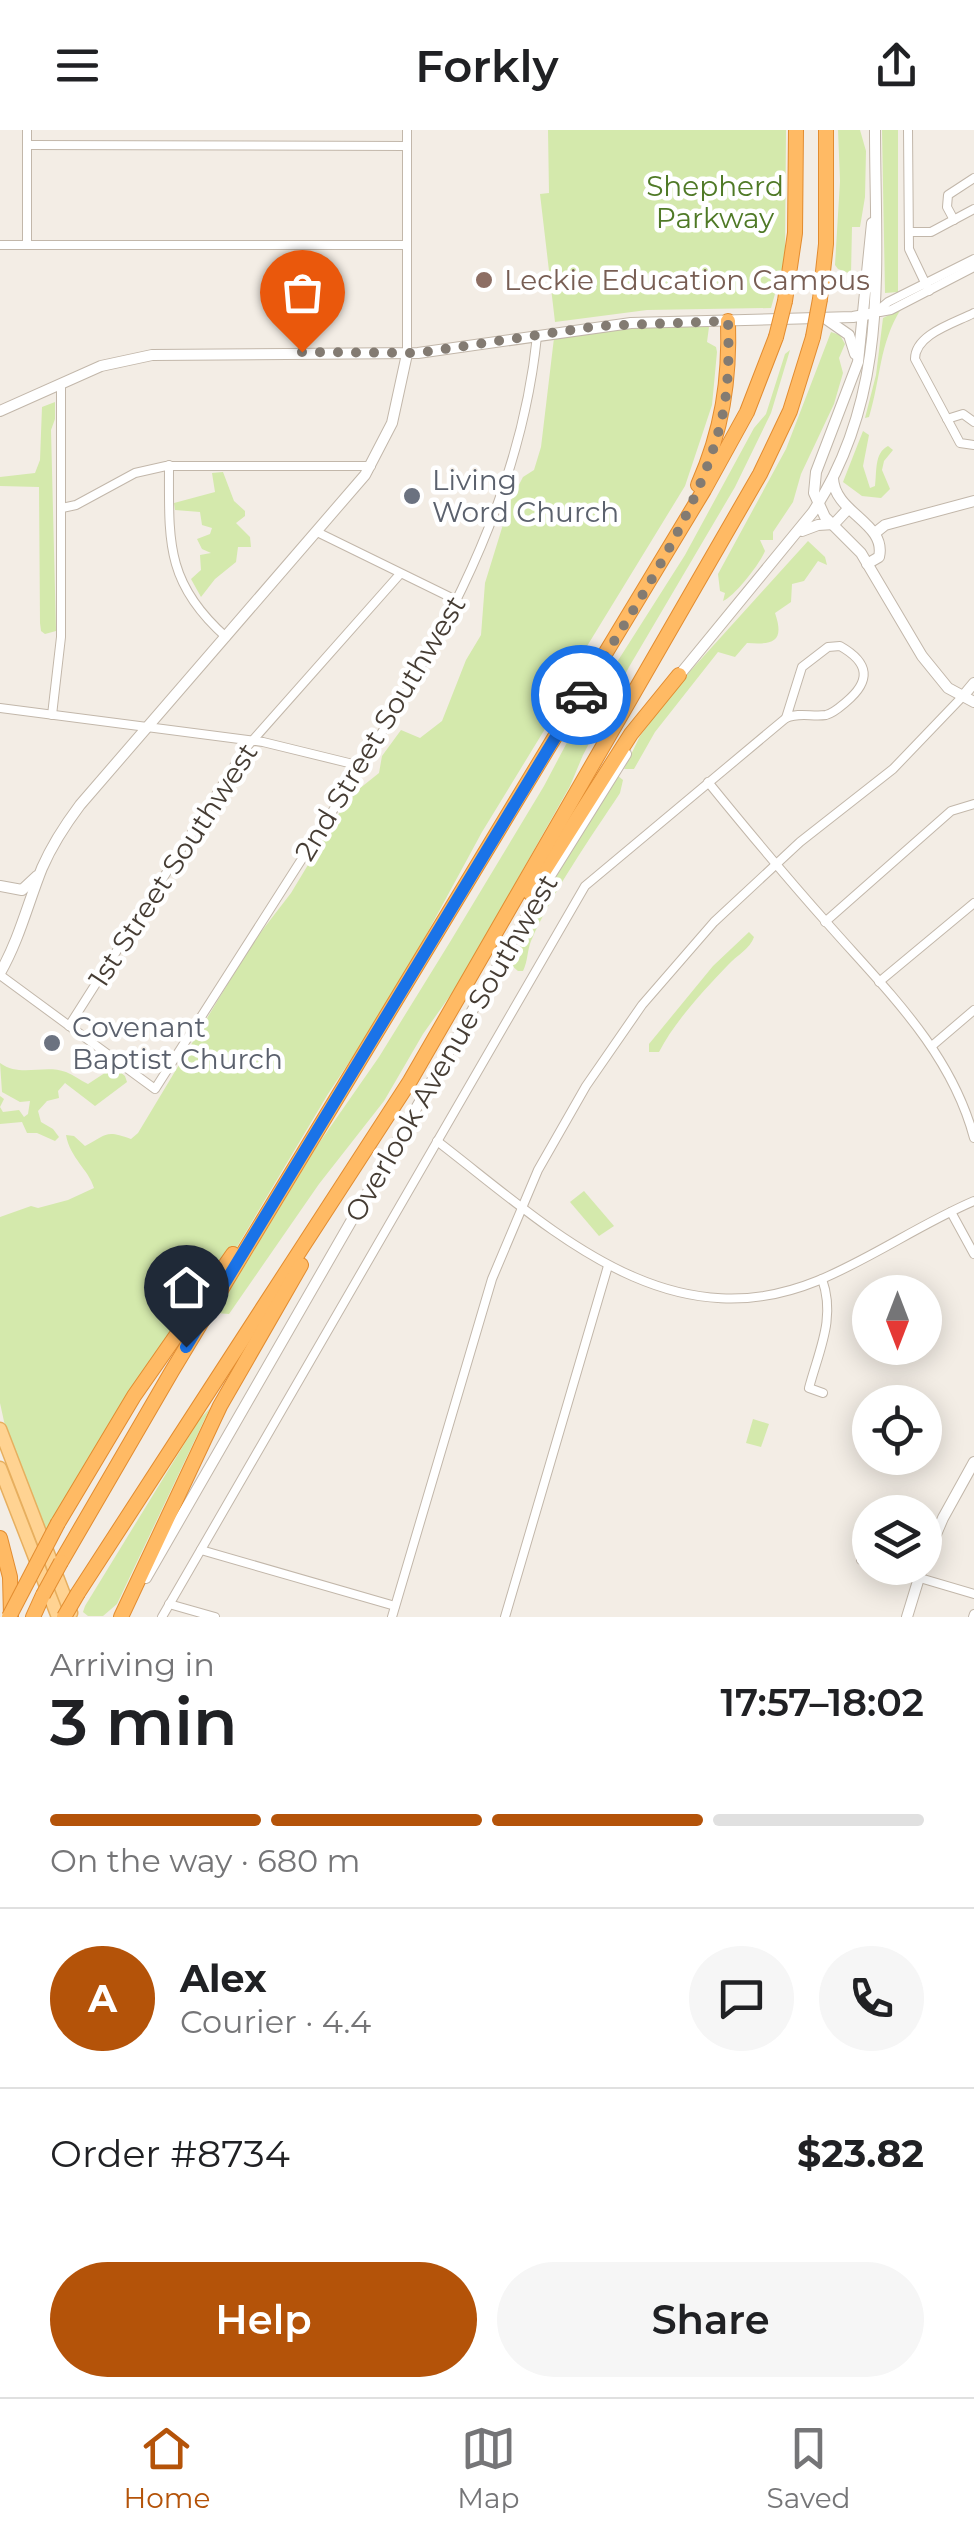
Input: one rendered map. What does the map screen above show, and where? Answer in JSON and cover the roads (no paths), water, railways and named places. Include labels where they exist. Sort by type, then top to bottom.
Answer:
[{"type":"highway","points":[[33,1617],[172,1370],[735,436],[776,338],[785,301],[796,218],[796,130]]},
{"type":"highway","points":[[65,1617],[473,976],[760,474],[790,412],[820,299],[826,244],[826,130]]},
{"type":"highway","points":[[647,584],[714,446],[726,392],[728,321]]},
{"type":"highway","points":[[473,976],[631,734],[679,675]]},
{"type":"highway","points":[[10,1617],[58,1523],[159,1357],[300,1160]]},
{"type":"highway","points":[[121,1617],[220,1406],[318,1237],[335,1198]]},
{"type":"highway","points":[[0,1538],[10,1577],[10,1617]]},
{"type":"main road","points":[[0,1429],[65,1617]]},
{"type":"main road","points":[[0,1468],[65,1617]]},
{"type":"street","points":[[27,130],[27,246]]},
{"type":"street","points":[[69,1026],[0,974],[56,840],[80,805],[371,466],[396,414],[407,354],[407,130]]},
{"type":"street","name":"Overlook Avenue Southwest","points":[[121,1617],[554,870],[644,724],[679,675],[797,534],[834,477],[864,397],[875,130]]},
{"type":"street","points":[[908,130],[910,253],[926,288]]},
{"type":"street","points":[[27,145],[407,146]]},
{"type":"street","points":[[954,220],[947,206],[948,195],[974,178]]},
{"type":"street","points":[[909,232],[928,232],[974,210]]},
{"type":"street","points":[[0,246],[407,245]]},
{"type":"street","points":[[0,411],[102,366],[152,354],[407,354],[631,323],[869,314],[890,310],[974,259]]},
{"type":"street","points":[[926,288],[974,267]]},
{"type":"street","points":[[974,313],[921,341],[915,350],[920,368],[960,443],[974,445]]},
{"type":"street","name":"Overlook Avenue Southwest","points":[[818,504],[814,490],[816,472],[856,370],[869,314]]},
{"type":"street","points":[[826,318],[849,335],[856,370]]},
{"type":"street","name":"2nd Street Southwest","points":[[69,1026],[155,1089],[416,678],[458,601],[508,472],[536,336]]},
{"type":"street","points":[[52,716],[61,638],[60,385]]},
{"type":"street","points":[[948,419],[963,414],[974,422]]},
{"type":"street","points":[[62,508],[76,505],[135,472],[169,465],[371,466]]},
{"type":"street","points":[[169,465],[169,537],[175,568],[190,600],[226,636]]},
{"type":"street","points":[[834,477],[836,496],[874,533],[881,550],[879,557],[867,564]]},
{"type":"street","points":[[874,533],[884,525],[974,501]]},
{"type":"street","points":[[818,504],[853,542],[922,656],[948,688],[969,698]]},
{"type":"street","points":[[797,534],[813,526],[834,524],[848,510]]},
{"type":"street","points":[[317,532],[458,601]]},
{"type":"street","name":"1st Street Southwest","points":[[69,1026],[252,740],[400,574]]},
{"type":"street","points":[[162,1617],[584,886],[786,718],[794,714],[830,713],[861,689],[863,670],[848,650],[828,647],[802,667],[786,718]]},
{"type":"street","points":[[392,1617],[487,1292],[522,1206],[569,1113],[634,1016],[696,940],[774,864],[893,768],[969,698],[974,683]]},
{"type":"street","points":[[0,708],[252,740],[361,766]]},
{"type":"street","points":[[708,782],[932,1045],[962,1102],[974,1138]]},
{"type":"street","points":[[826,922],[951,812],[974,804]]},
{"type":"street","points":[[0,886],[22,890],[41,871]]},
{"type":"street","points":[[879,982],[974,902]]},
{"type":"street","points":[[932,1045],[974,1010]]},
{"type":"street","points":[[437,1141],[608,1266],[652,1286],[706,1298],[767,1296],[822,1279],[974,1201]]},
{"type":"street","points":[[951,1212],[974,1254]]},
{"type":"street","points":[[506,1617],[608,1266]]},
{"type":"street","points":[[822,1279],[829,1317],[809,1388],[822,1393]]},
{"type":"street","points":[[942,1520],[974,1462]]},
{"type":"street","points":[[201,1550],[395,1606]]},
{"type":"street","points":[[942,1581],[974,1594]]},
{"type":"street","points":[[907,1617],[917,1585]]},
{"type":"street","points":[[169,1604],[215,1617]]},
{"type":"place","name":"Leckie Education Campus","points":[[484,280]]},
{"type":"place","name":"Living Word Church","points":[[412,496]]},
{"type":"place","name":"Covenant Baptist Church","points":[[52,1043]]},
{"type":"park label","name":"Shepherd Parkway","points":[[715,202]]}]
